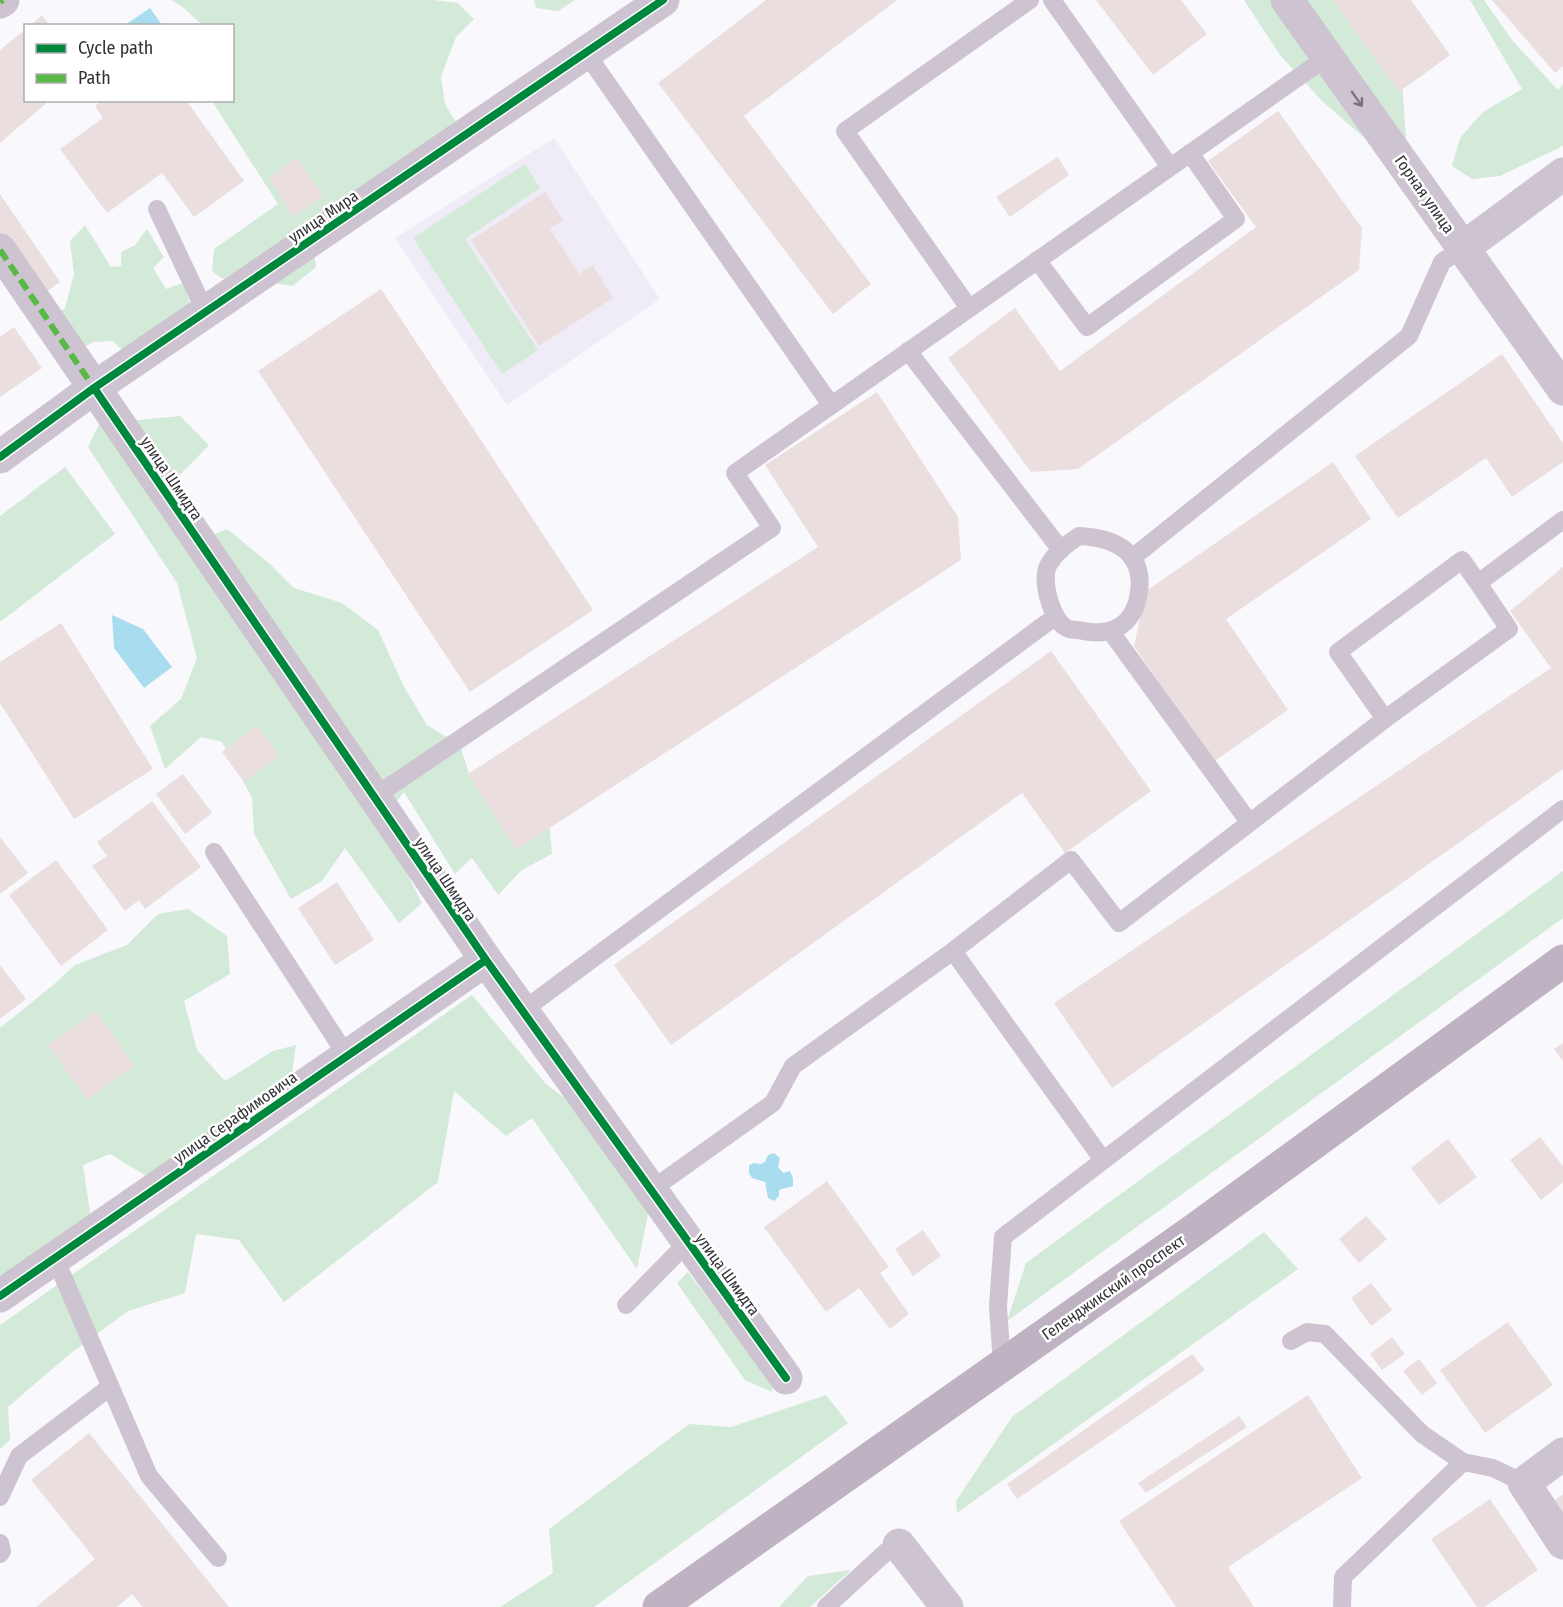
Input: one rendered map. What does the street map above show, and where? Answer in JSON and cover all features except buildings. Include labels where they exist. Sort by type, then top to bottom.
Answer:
[{"type":"main road","name":"Геленджикский проспект","points":[[659,1607],[1207,1221],[1563,961]]},
{"type":"street","name":"улица Мира","points":[[0,457],[94,388],[663,0]]},
{"type":"street","name":"Горная улица","points":[[1287,0],[1563,389]]},
{"type":"street","points":[[1463,248],[1563,174]]},
{"type":"street","name":"улица Шмидта","points":[[0,250],[486,960],[786,1378]]},
{"type":"street","name":"улица Серафимовича","points":[[0,1296],[486,960]]},
{"type":"street","points":[[1563,1454],[1524,1483],[1563,1543]]},
{"type":"street","points":[[899,1545],[947,1607]]},
{"type":"lane","points":[[969,308],[845,132],[1030,0]]},
{"type":"lane","points":[[1052,0],[1170,166]]},
{"type":"lane","points":[[586,53],[831,405]]},
{"type":"lane","points":[[374,797],[772,528],[735,473],[1327,57]]},
{"type":"lane","points":[[1037,260],[1087,327],[1236,219],[1190,153]]},
{"type":"lane","points":[[157,209],[198,296],[208,311]]},
{"type":"lane","points":[[1132,558],[1409,336],[1442,262],[1463,248]]},
{"type":"lane","points":[[908,351],[1061,550]]},
{"type":"lane","points":[[1478,583],[1563,520]]},
{"type":"lane","points":[[1079,536],[1100,537],[1115,543],[1127,551],[1132,558],[1137,567],[1140,585],[1136,608],[1124,624],[1111,632],[1087,633],[1065,627],[1053,612],[1046,590],[1048,565],[1066,544],[1079,536]]},
{"type":"lane","points":[[651,1190],[773,1103],[793,1066],[953,951],[1071,860],[1119,923],[1385,719],[1509,629],[1461,560],[1338,652],[1385,719]]},
{"type":"lane","points":[[522,1011],[1056,616]]},
{"type":"lane","points":[[1111,632],[1249,822]]},
{"type":"lane","points":[[1002,1365],[998,1306],[1003,1237],[1563,808]]},
{"type":"lane","points":[[214,852],[347,1056]]},
{"type":"lane","points":[[953,951],[1103,1160]]},
{"type":"lane","points":[[626,1305],[688,1242]]},
{"type":"lane","points":[[55,1258],[149,1476],[218,1558]]},
{"type":"lane","points":[[1291,1341],[1307,1332],[1325,1334],[1422,1434],[1462,1462],[1493,1468],[1524,1483]]},
{"type":"lane","points":[[0,1497],[19,1456],[110,1387]]},
{"type":"lane","points":[[1342,1607],[1343,1577],[1462,1462]]},
{"type":"lane","points":[[0,1543],[2,1551],[0,1554]]},
{"type":"lane","points":[[826,1607],[886,1552],[899,1545]]},
{"type":"shaded area","points":[[554,138],[660,299],[507,405],[395,238]]},
{"type":"green space","points":[[171,0],[433,0],[458,3],[474,19],[456,37],[441,77],[445,104],[463,134],[312,239],[316,267],[293,286],[224,279],[212,271],[214,249],[278,204],[213,102],[234,102],[234,24],[201,24],[184,8]]},
{"type":"green space","points":[[534,0],[575,0],[558,11],[536,8]]},
{"type":"green space","points":[[1244,0],[1411,0],[1417,20],[1402,80],[1406,140],[1375,147],[1324,103],[1280,55]]},
{"type":"green space","points":[[1470,0],[1484,0],[1512,40],[1558,90],[1563,84],[1563,146],[1500,176],[1472,179],[1452,166],[1460,138],[1483,112],[1522,89]]},
{"type":"green space","points":[[525,164],[540,188],[465,239],[538,350],[502,374],[413,238]]},
{"type":"green space","points":[[85,225],[111,267],[121,266],[121,252],[135,245],[147,229],[164,257],[153,268],[166,289],[183,283],[192,308],[130,358],[113,341],[93,342],[74,353],[53,318],[65,308],[74,274],[70,241]]},
{"type":"green space","points":[[180,416],[209,445],[172,483],[213,535],[227,529],[270,564],[294,588],[342,603],[378,630],[404,687],[427,725],[460,745],[469,774],[549,820],[552,854],[522,870],[498,895],[472,858],[455,874],[404,792],[381,822],[422,903],[399,923],[345,848],[322,881],[291,899],[254,834],[252,798],[222,742],[201,737],[165,769],[150,726],[181,699],[197,658],[177,583],[88,447],[99,424]]},
{"type":"green space","points":[[65,467],[115,534],[0,622],[0,516]]},
{"type":"green space","points":[[1563,871],[1563,918],[1007,1321],[1026,1263]]},
{"type":"green space","points":[[188,909],[227,936],[230,974],[184,1001],[197,1050],[225,1081],[273,1051],[296,1045],[292,1073],[237,1123],[148,1177],[110,1154],[83,1165],[91,1220],[0,1285],[0,1028],[75,965],[127,945],[158,914]]},
{"type":"green space","points":[[472,995],[546,1084],[581,1110],[648,1214],[637,1269],[532,1118],[506,1136],[454,1091],[438,1182],[284,1302],[239,1240],[196,1234],[185,1293],[128,1311],[71,1353],[8,1407],[10,1440],[0,1449],[0,1325]]},
{"type":"green space","points":[[1264,1232],[1298,1269],[957,1513],[956,1501],[1012,1417]]},
{"type":"green space","points":[[688,1272],[773,1385],[772,1392],[745,1380],[677,1283]]},
{"type":"green space","points":[[826,1395],[848,1423],[594,1607],[500,1607],[553,1573],[549,1529],[689,1424],[731,1427]]},
{"type":"green space","points":[[851,1570],[810,1607],[779,1607],[808,1576]]},
{"type":"water","points":[[150,8],[161,24],[126,24]]},
{"type":"water","points":[[112,615],[143,629],[172,667],[144,688],[114,648]]},
{"type":"water","points":[[774,1153],[780,1158],[778,1167],[783,1173],[790,1171],[793,1186],[779,1190],[779,1196],[774,1201],[768,1198],[765,1182],[752,1178],[749,1165],[761,1164],[765,1162],[768,1155]]},
{"type":"marked path","points":[[0,250],[94,388]]},
{"type":"cycle path","points":[[0,457],[94,388],[663,0]]},
{"type":"cycle path","points":[[94,388],[486,960],[786,1378]]},
{"type":"cycle path","points":[[0,1296],[486,960]]}]
